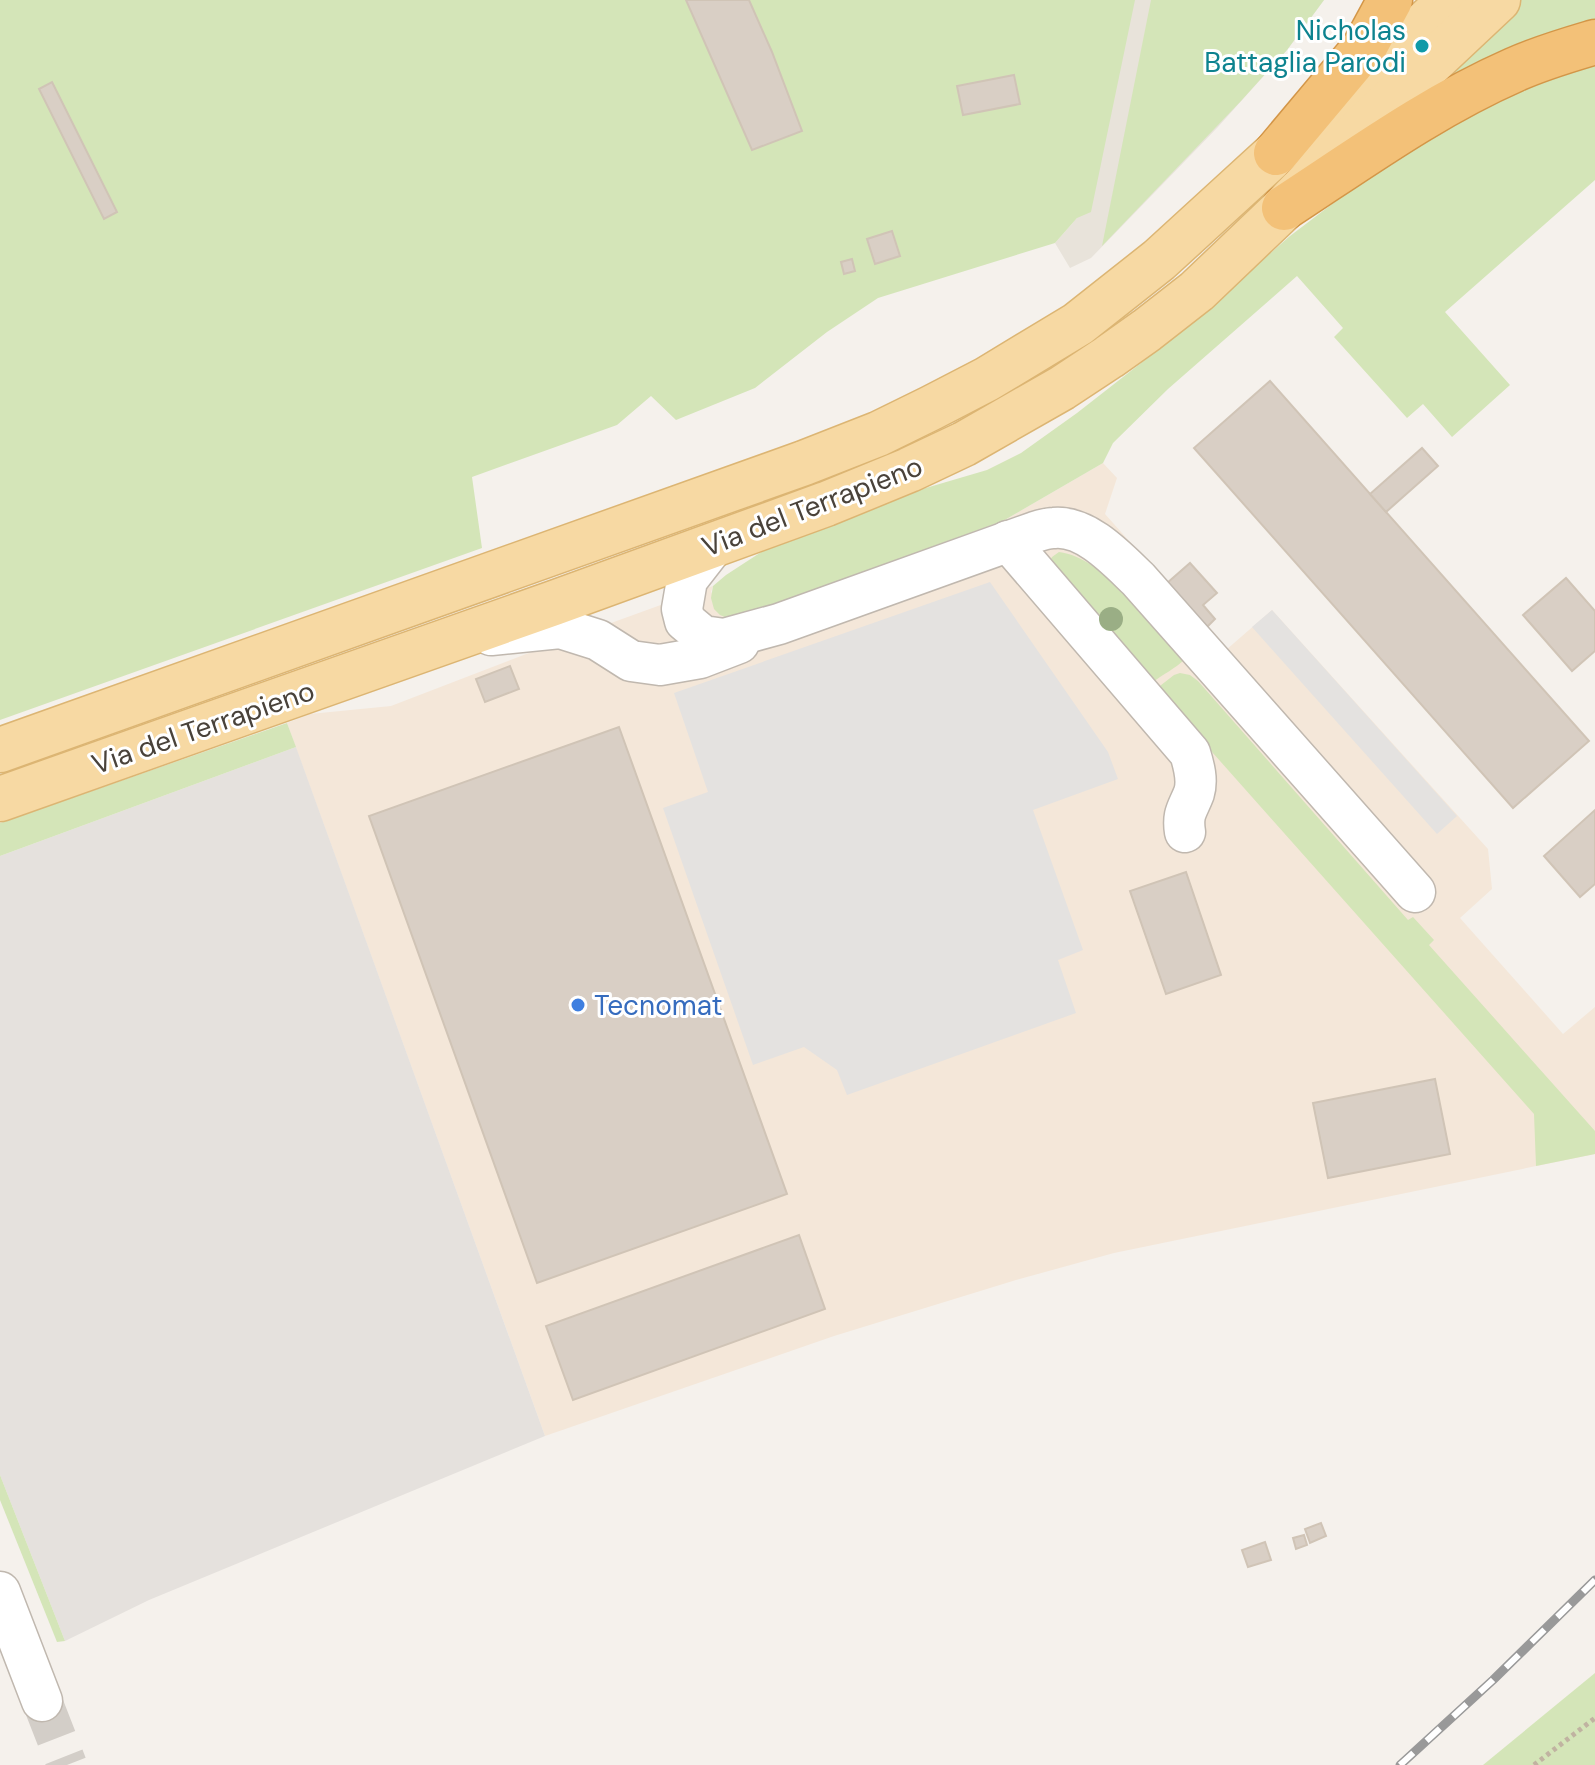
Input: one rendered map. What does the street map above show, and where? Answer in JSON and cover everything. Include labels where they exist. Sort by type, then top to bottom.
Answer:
[{"type":"highway","points":[[1276,153],[1364,48],[1390,0]]},
{"type":"highway","points":[[1284,208],[1453,100],[1515,69],[1595,42]]},
{"type":"main road","name":"Via del Terrapieno","points":[[0,750],[774,474],[878,434],[987,379],[1078,324],[1159,260],[1276,153],[1365,80],[1450,0]]},
{"type":"main road","name":"Via del Terrapieno","points":[[0,799],[826,504],[964,444],[1073,380],[1147,330],[1197,291],[1365,125],[1498,0]]},
{"type":"street","points":[[715,544],[687,580],[682,609],[685,621],[703,636],[724,639],[779,624],[1035,532],[1056,527],[1076,531],[1102,546],[1138,579],[1415,892]]},
{"type":"street","points":[[1008,541],[1190,753],[1196,770],[1195,791],[1183,819],[1185,832]]},
{"type":"street","points":[[444,642],[560,628],[598,640],[631,661],[660,665],[700,658],[779,624]]},
{"type":"street","points":[[0,1592],[42,1701]]},
{"type":"path","points":[[1534,1765],[1595,1718]]},
{"type":"shaded area","points":[[1091,0],[1324,0],[1287,50],[1217,128],[1091,258],[1070,268],[1055,243],[1077,218]]},
{"type":"shaded area","points":[[1103,463],[1117,478],[1105,514],[1226,650],[1272,610],[1488,849],[1492,889],[1460,918],[1563,1034],[1595,1007],[1595,1154],[1114,1253],[834,1336],[545,1436],[287,723],[310,714],[391,706],[713,586],[711,592],[736,618],[1003,521]]},
{"type":"shaded area","points":[[990,582],[1108,752],[1118,779],[1033,810],[1083,950],[1058,960],[1076,1013],[847,1095],[837,1070],[804,1047],[753,1065],[663,808],[708,792],[674,693]]},
{"type":"shaded area","points":[[1272,610],[1457,816],[1437,834],[1252,627]]},
{"type":"shaded area","points":[[296,747],[545,1436],[149,1600],[65,1641],[0,1475],[0,856]]},
{"type":"green space","points":[[0,0],[1135,0],[1091,212],[1077,218],[1055,243],[878,298],[827,332],[755,388],[676,420],[651,396],[617,425],[472,477],[482,548],[0,720]]},
{"type":"green space","points":[[1151,0],[1324,0],[1287,50],[1102,246]]},
{"type":"green space","points":[[1519,0],[1595,0],[1595,20],[1555,32],[1407,101]]},
{"type":"green space","points":[[1595,56],[1595,180],[1445,312],[1510,385],[1452,437],[1423,404],[1407,418],[1334,337],[1343,328],[1297,276],[1168,389],[1113,443],[1103,463],[1003,521],[736,618],[727,618],[714,609],[711,598],[713,586],[772,545],[919,490],[987,470],[1021,453],[1173,338],[1290,236],[1390,160],[1459,116]]},
{"type":"green space","points":[[1059,552],[1076,557],[1111,579],[1185,659],[1152,683],[1050,561]]},
{"type":"green space","points":[[1180,673],[1198,681],[1408,920],[1413,917],[1434,940],[1429,945],[1595,1131],[1595,1154],[1536,1166],[1534,1114],[1156,689]]},
{"type":"green space","points":[[287,723],[296,747],[0,856],[0,823]]},
{"type":"green space","points":[[0,1475],[65,1641],[57,1642],[0,1500]]},
{"type":"green space","points":[[1595,1673],[1595,1765],[1483,1765]]},
{"type":"building","points":[[686,0],[749,0],[802,131],[752,150]]},
{"type":"building","points":[[1014,75],[1020,104],[963,115],[957,86]]},
{"type":"building","points":[[52,82],[117,212],[104,219],[39,89]]},
{"type":"building","points":[[892,231],[900,256],[875,264],[867,239]]},
{"type":"building","points":[[852,259],[855,271],[844,274],[841,262]]},
{"type":"building","points":[[1270,381],[1589,741],[1513,808],[1194,448]]},
{"type":"building","points":[[1422,448],[1438,466],[1386,512],[1370,494]]},
{"type":"building","points":[[1190,563],[1217,593],[1203,605],[1215,619],[1206,628],[1167,583]]},
{"type":"building","points":[[1566,578],[1595,611],[1595,651],[1572,671],[1523,615]]},
{"type":"building","points":[[510,666],[519,689],[485,702],[476,679]]},
{"type":"building","name":"Tecnomat","points":[[619,727],[787,1194],[537,1283],[369,816]]},
{"type":"building","points":[[1595,810],[1595,884],[1580,897],[1544,856]]},
{"type":"building","points":[[1186,872],[1221,975],[1166,994],[1130,891]]},
{"type":"building","points":[[1435,1079],[1450,1154],[1328,1178],[1313,1103]]},
{"type":"building","points":[[799,1235],[825,1309],[573,1400],[546,1326]]},
{"type":"building","points":[[1321,1523],[1326,1536],[1310,1543],[1305,1529]]},
{"type":"building","points":[[1304,1535],[1307,1545],[1296,1549],[1293,1538]]},
{"type":"building","points":[[1265,1542],[1271,1560],[1248,1567],[1242,1550]]},
{"type":"tunnel","points":[[42,1701],[67,1765]]},
{"type":"railway","points":[[1400,1765],[1595,1580]]},
{"type":"place","name":"Nicholas Battaglia Parodi","points":[[1422,46]]},
{"type":"place","name":"Tecnomat","points":[[578,1005]]}]
